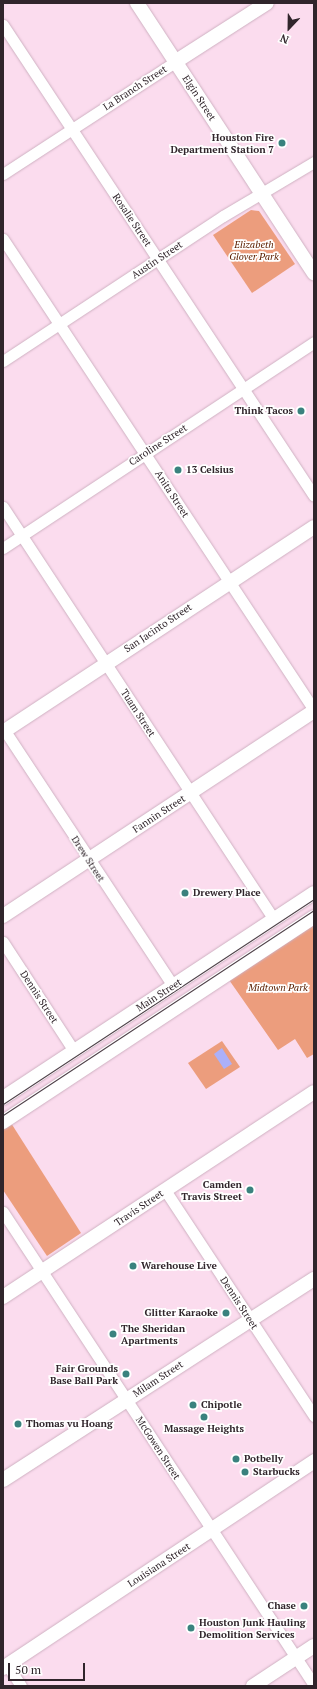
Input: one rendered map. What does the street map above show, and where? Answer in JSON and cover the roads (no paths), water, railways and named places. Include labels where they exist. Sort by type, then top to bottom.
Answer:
[{"type":"main road","name":"Elgin Street","points":[[137,3],[314,273]]},
{"type":"main road","name":"La Branch Street","points":[[175,62],[267,3]]},
{"type":"main road","name":"San Jacinto Street","points":[[4,731],[228,580],[314,527]]},
{"type":"main road","name":"Fannin Street","points":[[3,916],[191,794],[314,710]]},
{"type":"main road","name":"Main Street","points":[[3,1098],[314,893]]},
{"type":"main road","name":"Main Street","points":[[3,1122],[314,917]]},
{"type":"main road","name":"Travis Street","points":[[3,1297],[314,1092]]},
{"type":"main road","name":"Milam Street","points":[[3,1480],[314,1279]]},
{"type":"main road","name":"Louisiana Street","points":[[5,1666],[314,1461]]},
{"type":"main road","points":[[253,1686],[314,1646]]},
{"type":"street","name":"Rosalie Street","points":[[3,25],[314,496]]},
{"type":"street","name":"La Branch Street","points":[[3,174],[175,62]]},
{"type":"street","name":"Austin Street","points":[[3,361],[158,259],[314,162]]},
{"type":"street","name":"Anita Street","points":[[3,239],[314,710]]},
{"type":"street","name":"Caroline Street","points":[[3,548],[314,342]]},
{"type":"street","name":"Tuam Street","points":[[3,507],[274,919]]},
{"type":"street","name":"Drew Street","points":[[4,731],[173,986]]},
{"type":"street","name":"Dennis Street","points":[[3,942],[74,1051]]},
{"type":"street","name":"Dennis Street","points":[[165,1190],[314,1416]]},
{"type":"street","name":"McGowen Street","points":[[3,1212],[314,1685]]},
{"type":"street","points":[[5,1666],[21,1686]]},
{"type":"water","points":[[222,1048],[232,1064],[224,1069],[214,1054]]},
{"type":"tram line","points":[[3,1104],[314,899]]},
{"type":"tram line","points":[[3,1115],[314,910]]},
{"type":"place","name":"Houston Fire Department Station 7","points":[[282,143]]},
{"type":"place","name":"Think Tacos","points":[[301,411]]},
{"type":"place","name":"13 Celsius","points":[[178,470]]},
{"type":"place","name":"Drewery Place","points":[[185,893]]},
{"type":"place","name":"Camden Travis Street","points":[[250,1190]]},
{"type":"place","name":"Warehouse Live","points":[[133,1266]]},
{"type":"place","name":"Glitter Karaoke","points":[[226,1313]]},
{"type":"place","name":"The Sheridan Apartments","points":[[113,1334]]},
{"type":"place","name":"Fair Grounds Base Ball Park","points":[[126,1374]]},
{"type":"place","name":"Chipotle","points":[[193,1405]]},
{"type":"place","name":"Massage Heights","points":[[204,1417]]},
{"type":"place","name":"Thomas vu Hoang","points":[[18,1424]]},
{"type":"place","name":"Potbelly","points":[[236,1459]]},
{"type":"place","name":"Starbucks","points":[[245,1472]]},
{"type":"place","name":"Chase","points":[[304,1606]]},
{"type":"place","name":"Houston Junk Hauling Demolition Services","points":[[191,1628]]},
{"type":"park label","name":"Elizabeth Glover Park","points":[[254,250]]},
{"type":"park label","name":"Midtown Park","points":[[278,988]]}]
